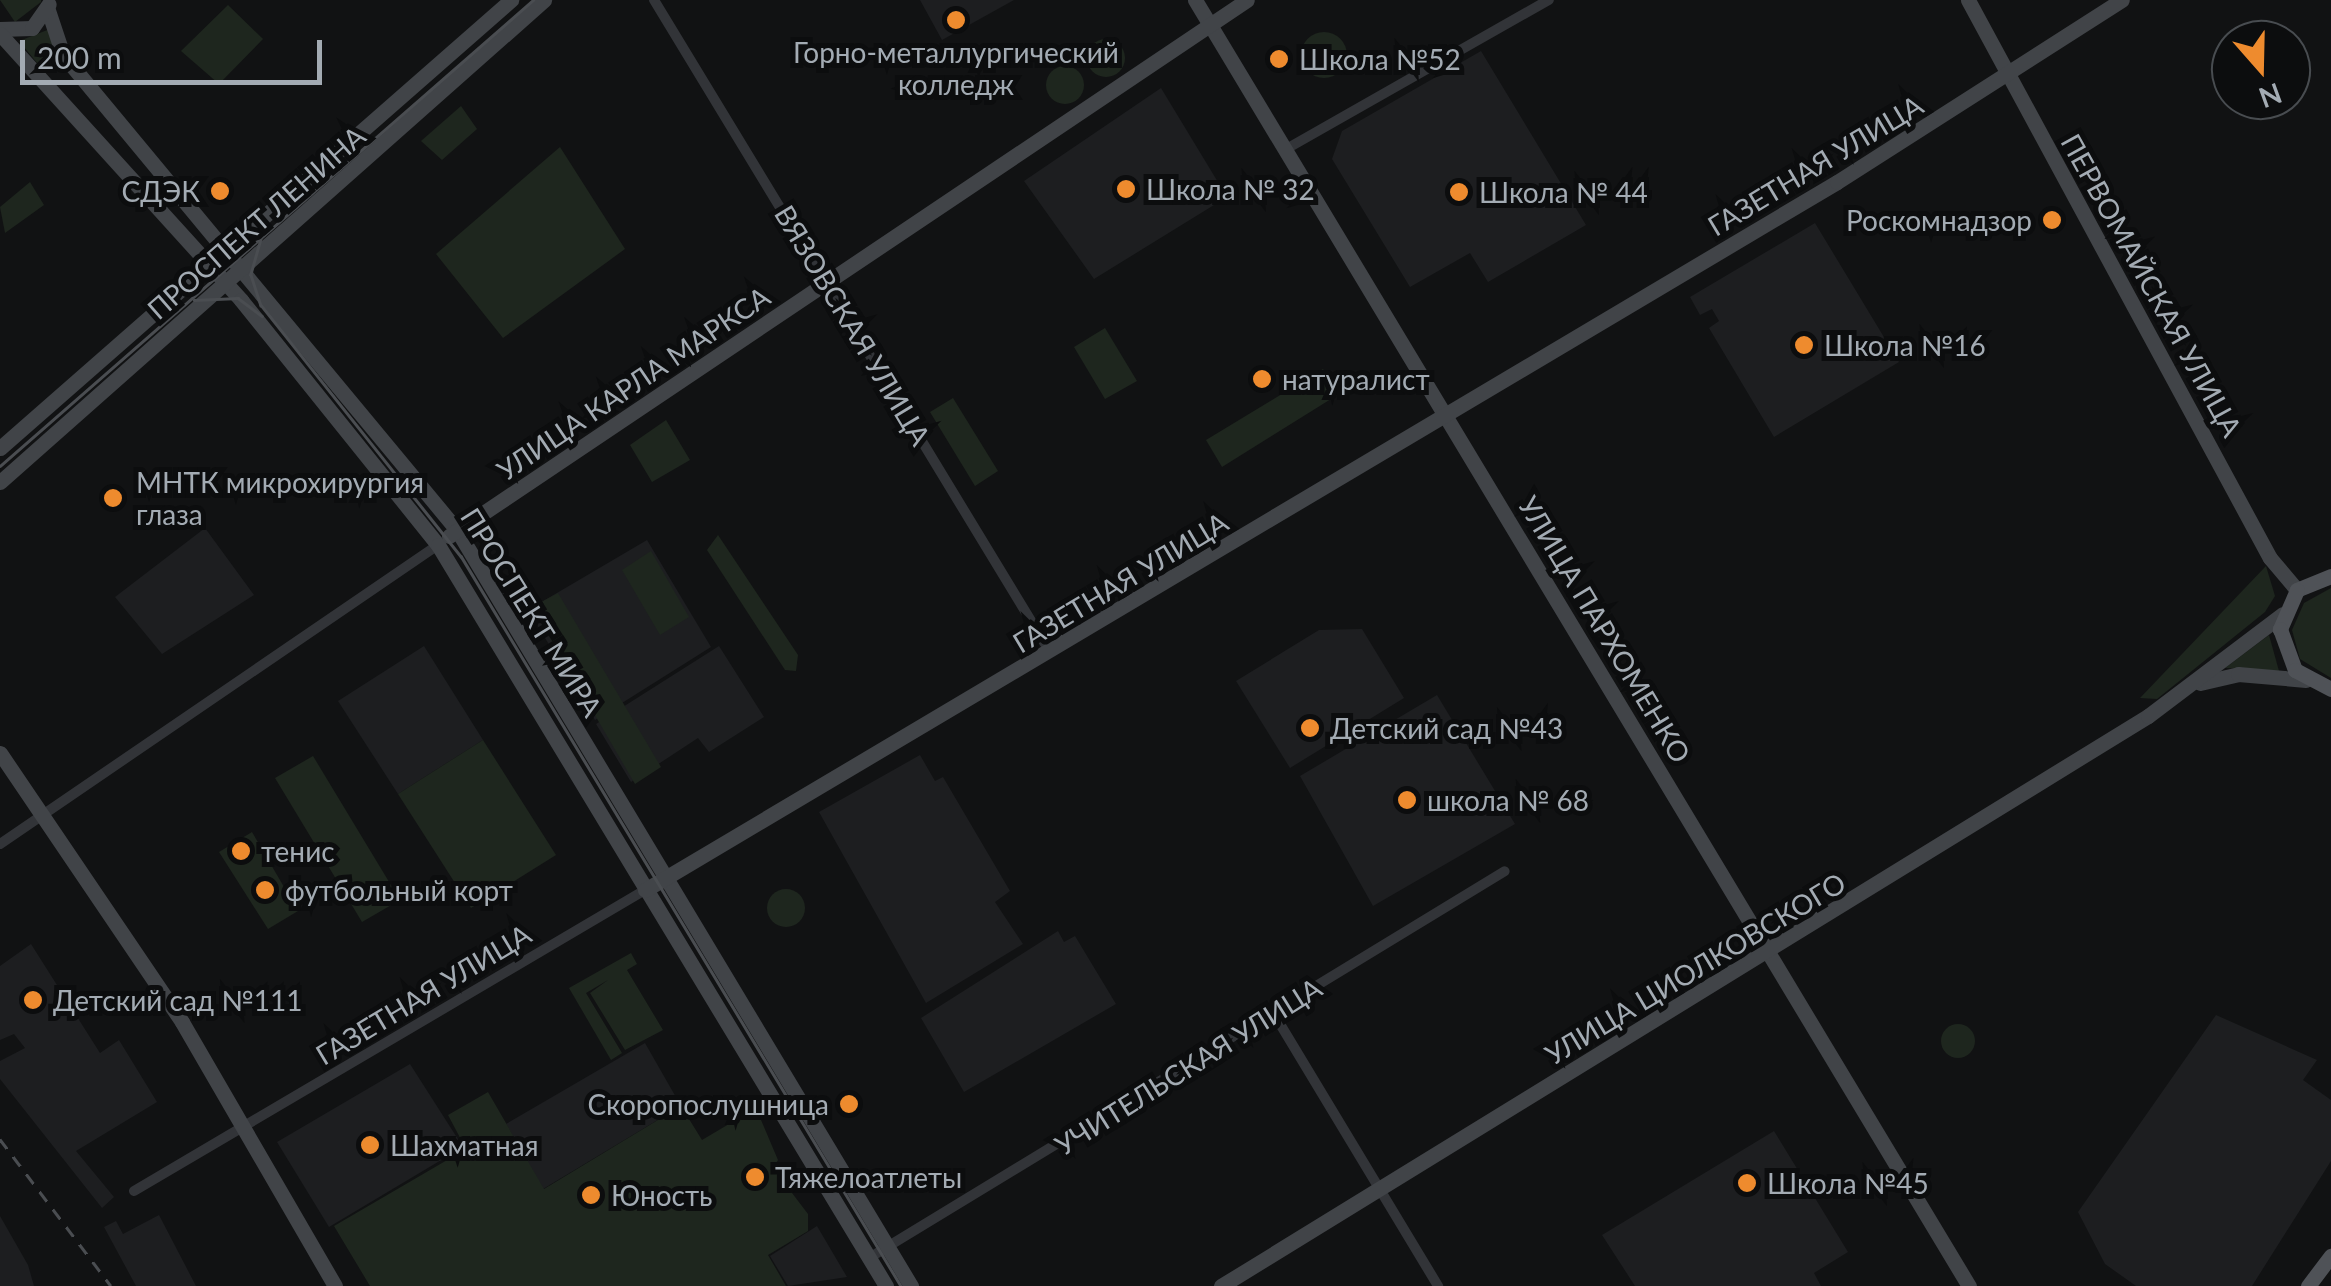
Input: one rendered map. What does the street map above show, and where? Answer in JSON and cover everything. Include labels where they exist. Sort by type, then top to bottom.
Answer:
[{"type":"main road","name":"ПРОСПЕКТ ЛЕНИНА","points":[[0,448],[225,244],[512,0]]},
{"type":"main road","name":"ПРОСПЕКТ ЛЕНИНА","points":[[0,482],[544,0]]},
{"type":"main road","name":"УЛИЦА ПАРХОМЕНКО","points":[[1195,0],[1449,414],[1970,1286]]},
{"type":"main road","name":"УЛИЦА КАРЛА МАРКСА","points":[[438,544],[1247,0]]},
{"type":"main road","name":"ПЕРВОМАЙСКАЯ УЛИЦА","points":[[1968,0],[2270,558],[2298,590]]},
{"type":"main road","name":"ГАЗЕТНАЯ УЛИЦА","points":[[645,890],[1449,414],[2010,75],[2122,0]]},
{"type":"main road","name":"ПРОСПЕКТ МИРА","points":[[48,5],[63,56],[244,265],[457,530],[911,1286]]},
{"type":"main road","points":[[0,31],[32,28],[48,5]]},
{"type":"main road","name":"ПРОСПЕКТ МИРА","points":[[0,31],[224,283],[438,544],[886,1286]]},
{"type":"main road","points":[[2328,573],[2298,590],[2283,614],[2281,644],[2306,680],[2328,689]]},
{"type":"main road","name":"УЛИЦА ЦИОЛКОВСКОГО","points":[[1221,1286],[1772,951],[2192,686],[2283,614]]},
{"type":"main road","name":"УЛИЦА ЦИОЛКОВСКОГО","points":[[2192,686],[2238,674],[2306,680]]},
{"type":"main road","points":[[0,753],[244,1128],[335,1286]]},
{"type":"main road","points":[[2308,1286],[2331,1256]]},
{"type":"street","name":"ВЯЗОВСКАЯ УЛИЦА","points":[[654,0],[1050,652]]},
{"type":"street","points":[[1288,148],[1549,0]]},
{"type":"street","name":"УЛИЦА КАРЛА МАРКСА","points":[[0,844],[438,544]]},
{"type":"street","name":"УЧИТЕЛЬСКАЯ УЛИЦА","points":[[869,1258],[1506,871]]},
{"type":"street","name":"ГАЗЕТНАЯ УЛИЦА","points":[[134,1190],[645,890]]},
{"type":"street","points":[[1274,1014],[1438,1286]]},
{"type":"shaded area","points":[[0,0],[41,0],[41,2],[15,22]]},
{"type":"shaded area","name":"Горно-металлургический колледж","points":[[920,0],[1014,0],[942,40]]},
{"type":"shaded area","points":[[228,5],[263,39],[219,84],[181,51]]},
{"type":"shaded area","points":[[50,29],[56,56],[42,69],[19,41]]},
{"type":"shaded area","points":[[1324,32],[1340,39],[1347,55],[1340,71],[1324,78],[1308,71],[1301,55],[1308,39]]},
{"type":"shaded area","points":[[1106,39],[1119,45],[1125,58],[1119,71],[1106,77],[1093,71],[1087,58],[1093,45]]},
{"type":"shaded area","name":"Школа № 44","points":[[1481,51],[1586,225],[1488,282],[1470,253],[1410,287],[1332,159],[1342,131]]},
{"type":"shaded area","points":[[1065,66],[1078,72],[1084,85],[1078,98],[1065,104],[1052,98],[1046,85],[1052,72]]},
{"type":"shaded area","name":"Школа № 32","points":[[1161,88],[1227,197],[1094,279],[1024,181]]},
{"type":"shaded area","points":[[461,106],[477,129],[442,160],[421,141]]},
{"type":"shaded area","points":[[560,147],[625,249],[503,338],[436,254]]},
{"type":"shaded area","points":[[30,182],[44,205],[5,233],[0,207]]},
{"type":"shaded area","name":"Школа №16","points":[[1815,223],[1899,362],[1774,437],[1709,328],[1719,321],[1712,309],[1700,315],[1690,297]]},
{"type":"shaded area","points":[[1105,328],[1137,381],[1105,399],[1074,347]]},
{"type":"shaded area","points":[[1323,369],[1339,394],[1222,467],[1206,440]]},
{"type":"shaded area","points":[[953,398],[998,471],[975,486],[930,412]]},
{"type":"shaded area","points":[[666,420],[690,460],[652,482],[630,445]]},
{"type":"shaded area","points":[[205,528],[254,595],[162,654],[115,597]]},
{"type":"shaded area","points":[[718,535],[798,655],[796,671],[785,670],[707,550]]},
{"type":"shaded area","points":[[647,540],[711,647],[595,720],[528,610]]},
{"type":"shaded area","points":[[651,551],[689,617],[660,635],[622,570]]},
{"type":"shaded area","points":[[2266,566],[2275,596],[2265,612],[2157,699],[2140,698]]},
{"type":"shaded area","points":[[2331,588],[2331,678],[2300,659],[2292,630],[2304,603]]},
{"type":"shaded area","points":[[558,593],[661,767],[635,784],[532,607]]},
{"type":"shaded area","name":"Детский сад №43","points":[[1362,629],[1404,698],[1290,768],[1236,681],[1319,630]]},
{"type":"shaded area","points":[[2269,635],[2279,671],[2225,668]]},
{"type":"shaded area","points":[[424,646],[483,740],[398,794],[338,701]]},
{"type":"shaded area","points":[[719,646],[764,717],[709,752],[698,738],[631,782],[596,724]]},
{"type":"shaded area","name":"школа № 68","points":[[1437,695],[1515,824],[1373,906],[1300,776]]},
{"type":"shaded area","points":[[483,740],[556,855],[471,908],[398,794]]},
{"type":"shaded area","points":[[920,755],[935,781],[943,777],[1010,891],[995,902],[1023,944],[926,1003],[819,812]]},
{"type":"shaded area","points":[[313,756],[400,900],[362,922],[275,778]]},
{"type":"shaded area","name":"футбольный корт","points":[[252,832],[298,911],[268,929],[219,852]]},
{"type":"shaded area","points":[[786,889],[800,894],[805,908],[800,922],[786,927],[772,922],[767,908],[772,894]]},
{"type":"shaded area","points":[[1058,931],[1064,942],[1075,936],[1116,1004],[964,1092],[921,1018]]},
{"type":"shaded area","points":[[31,944],[100,1053],[119,1040],[157,1102],[76,1151],[114,1197],[102,1208],[0,1079],[0,1061],[25,1048],[14,1034],[0,1040],[0,966]]},
{"type":"shaded area","points":[[631,953],[637,964],[627,970],[663,1030],[625,1050],[590,993],[608,980],[586,993],[622,1053],[611,1060],[569,988]]},
{"type":"shaded area","points":[[2216,1015],[2317,1060],[2303,1080],[2331,1100],[2331,1161],[2252,1286],[2136,1286],[2105,1264],[2078,1212]]},
{"type":"shaded area","points":[[1958,1024],[1970,1029],[1975,1041],[1970,1053],[1958,1058],[1946,1053],[1941,1041],[1946,1029]]},
{"type":"shaded area","points":[[645,1043],[681,1106],[543,1189],[506,1124]]},
{"type":"shaded area","name":"Шахматная","points":[[410,1064],[463,1147],[329,1227],[277,1142]]},
{"type":"shaded area","name":"Юность","points":[[488,1092],[544,1189],[681,1106],[702,1140],[756,1108],[778,1160],[773,1168],[808,1214],[808,1231],[768,1255],[786,1286],[370,1286],[334,1226],[466,1149],[448,1115]]},
{"type":"shaded area","name":"Школа №45","points":[[1774,1131],[1848,1252],[1814,1273],[1821,1286],[1635,1286],[1602,1235]]},
{"type":"shaded area","points":[[159,1215],[196,1286],[136,1286],[104,1227],[116,1221],[123,1234]]},
{"type":"shaded area","points":[[0,1216],[28,1265],[34,1286],[0,1286]]},
{"type":"shaded area","points":[[817,1226],[847,1277],[788,1286],[770,1256]]},
{"type":"tram line","points":[[0,466],[533,0]]},
{"type":"tram line","points":[[261,239],[251,275],[261,305],[461,556],[901,1286]]},
{"type":"tram line","points":[[194,300],[238,298],[262,316]]},
{"type":"railway","points":[[0,1139],[111,1286]]},
{"type":"place","name":"Горно-металлургический колледж","points":[[956,20]]},
{"type":"place","name":"Школа №52","points":[[1279,59]]},
{"type":"place","name":"Школа № 32","points":[[1126,189]]},
{"type":"place","name":"СДЭК","points":[[220,191]]},
{"type":"place","name":"Школа № 44","points":[[1459,192]]},
{"type":"place","name":"Роскомнадзор","points":[[2052,220]]},
{"type":"place","name":"Школа №16","points":[[1804,345]]},
{"type":"place","name":"натуралист","points":[[1262,379]]},
{"type":"place","name":"МНТК микрохирургия глаза","points":[[113,498]]},
{"type":"place","name":"Детский сад №43","points":[[1310,728]]},
{"type":"place","name":"школа № 68","points":[[1407,800]]},
{"type":"place","name":"тенис","points":[[241,851]]},
{"type":"place","name":"футбольный корт","points":[[265,890]]},
{"type":"place","name":"Детский сад №111","points":[[33,1000]]},
{"type":"place","name":"Скоропослушница","points":[[849,1104]]},
{"type":"place","name":"Шахматная","points":[[370,1145]]},
{"type":"place","name":"Тяжелоатлеты","points":[[755,1177]]},
{"type":"place","name":"Школа №45","points":[[1747,1183]]},
{"type":"place","name":"Юность","points":[[591,1195]]}]
